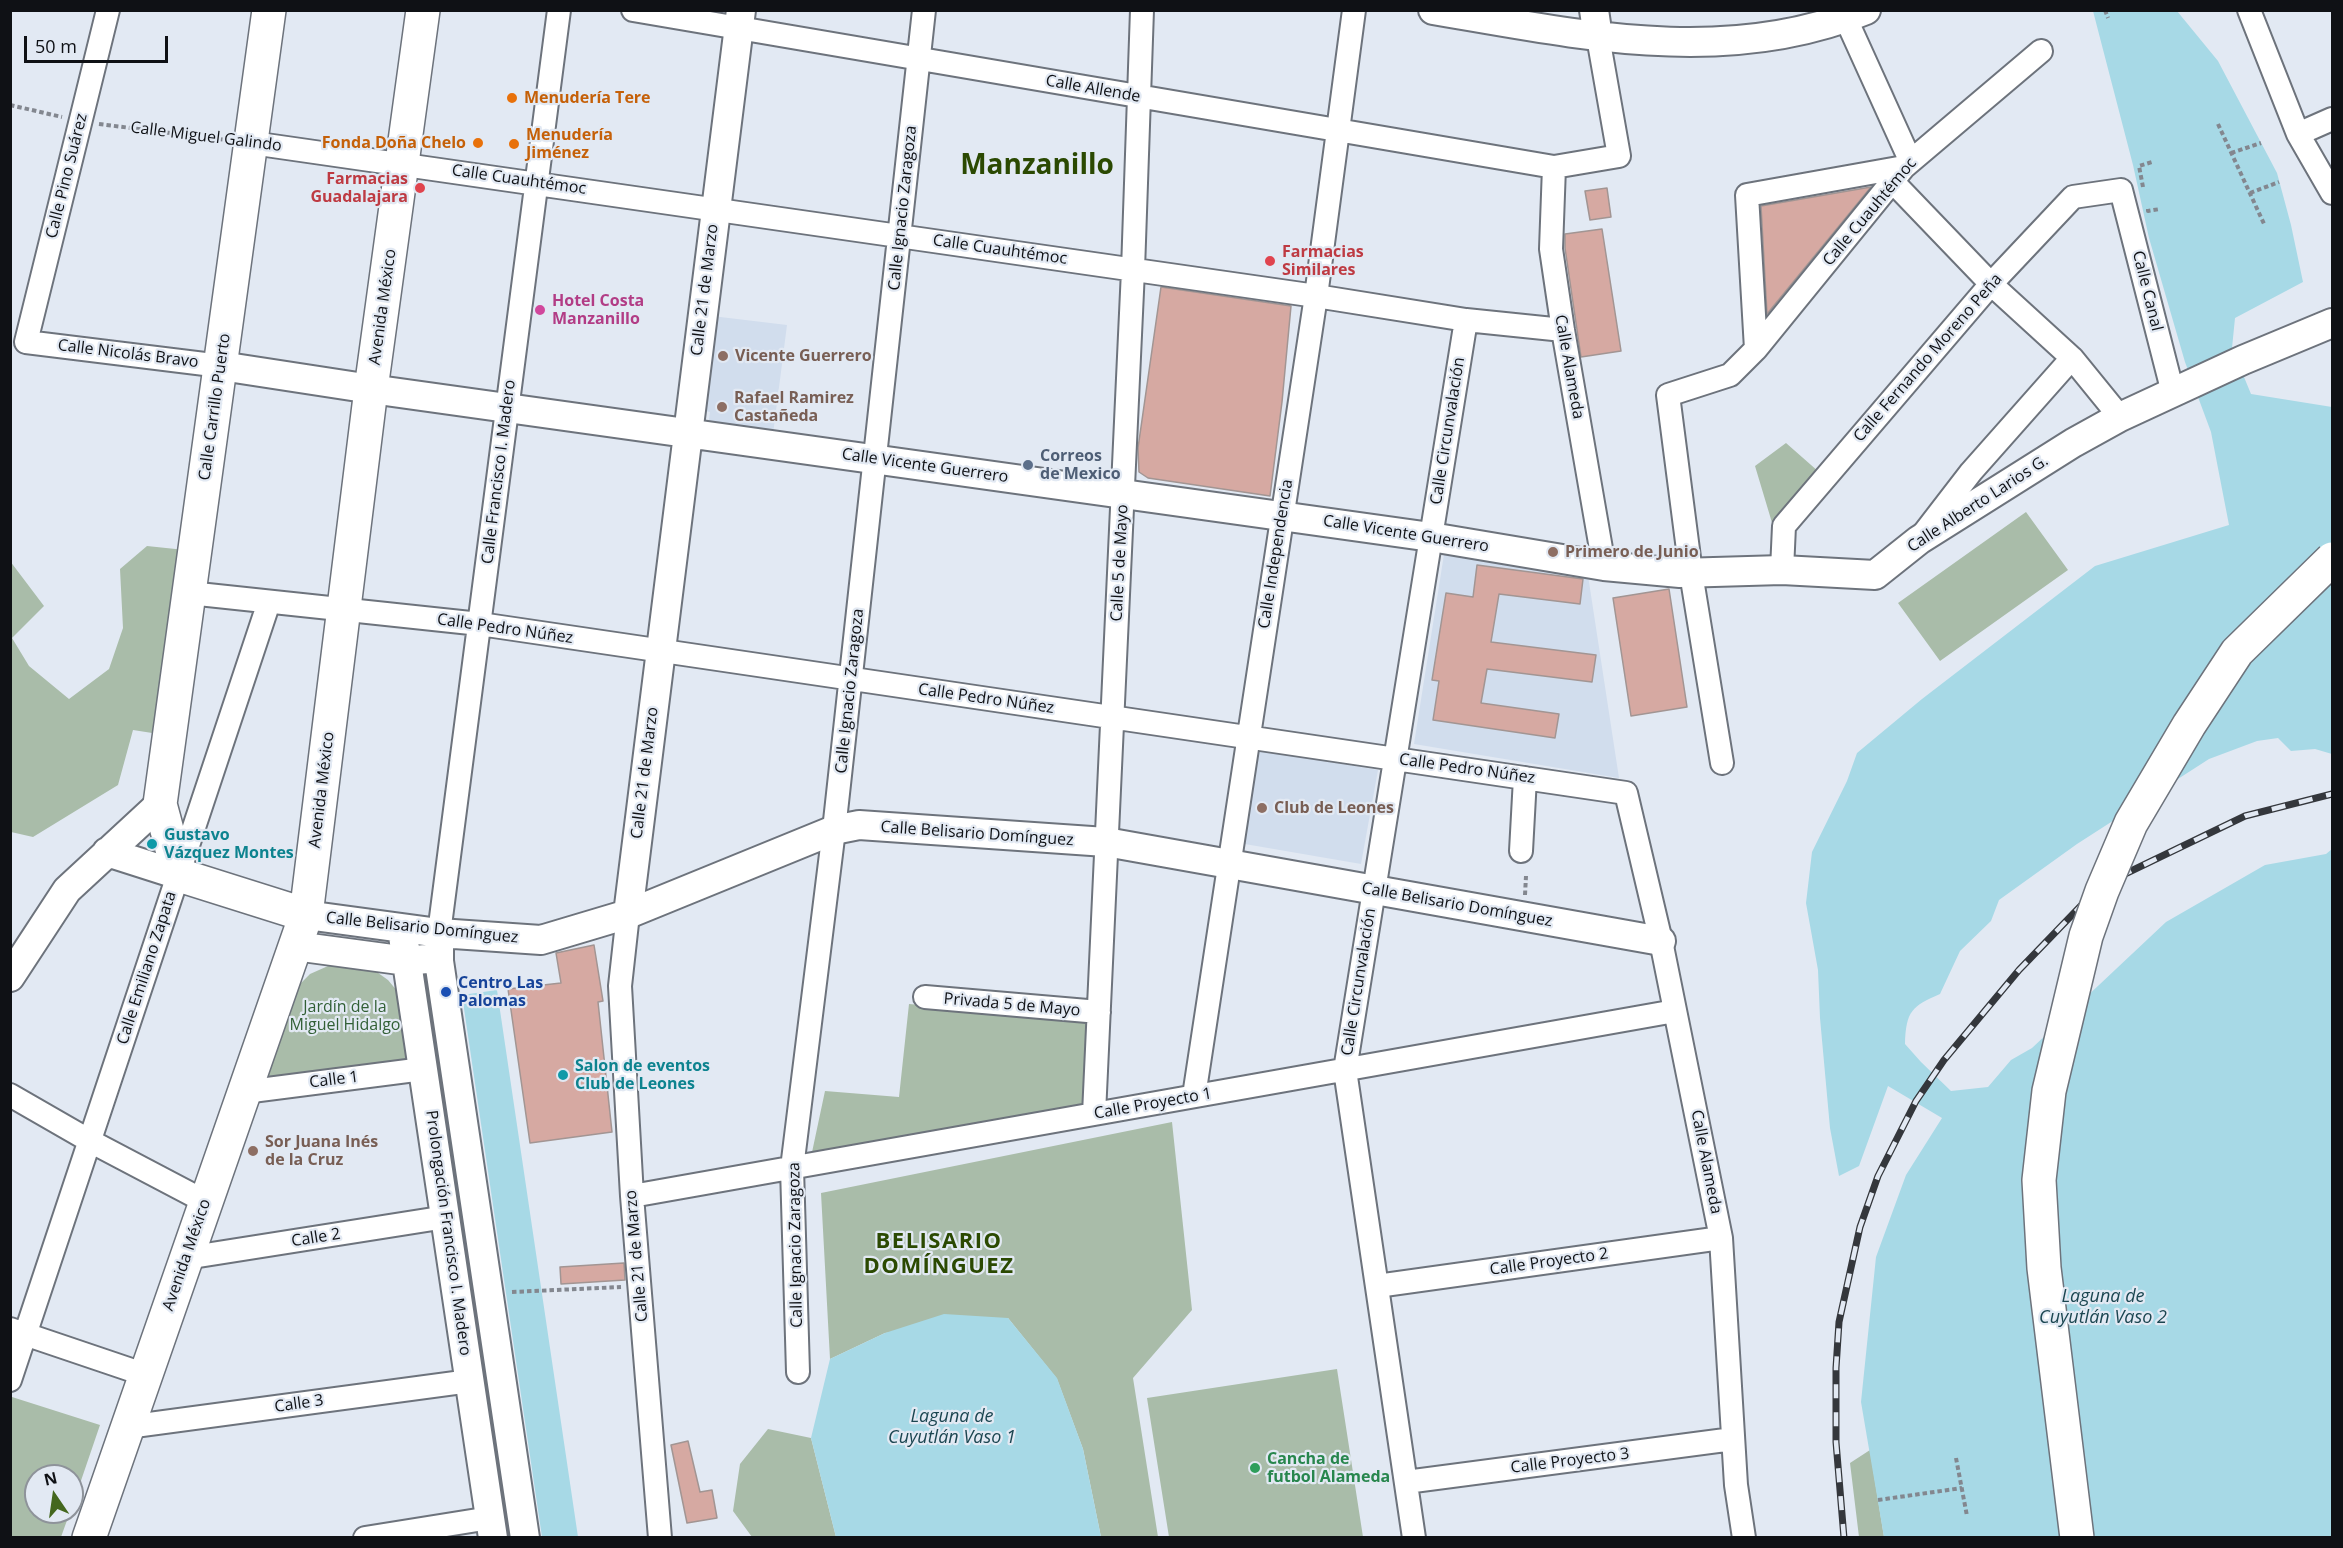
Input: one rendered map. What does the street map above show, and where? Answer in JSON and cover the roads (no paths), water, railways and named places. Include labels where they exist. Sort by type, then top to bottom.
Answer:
[{"type":"main road","name":"Calle Carrillo Puerto","points":[[178,875],[160,804],[269,10]]},
{"type":"main road","name":"Avenida México","points":[[70,1538],[186,1258],[200,1200],[244,1092],[295,946],[297,913],[345,611],[371,389],[423,10]]},
{"type":"main road","points":[[2077,1538],[2044,1268],[2039,1180],[2049,1091],[2086,936],[2131,823],[2188,725],[2237,651],[2332,559]]},
{"type":"main road","points":[[178,875],[297,913]]},
{"type":"main road","name":"Avenida México","points":[[88,1538],[127,1427],[138,1371],[200,1200],[297,913]]},
{"type":"street","name":"Calle Pino Suárez","points":[[26,342],[108,10]]},
{"type":"street","name":"Calle Francisco I. Madero","points":[[439,946],[560,10]]},
{"type":"street","name":"Calle Allende","points":[[633,10],[739,19],[919,59],[1554,167],[1619,156],[1596,24]]},
{"type":"street","name":"Calle Ignacio Zaragoza","points":[[798,1372],[792,1168],[834,831],[924,10]]},
{"type":"street","name":"Calle 5 de Mayo","points":[[1094,1114],[1134,270],[1142,10]]},
{"type":"street","name":"Calle Independencia","points":[[1194,1096],[1316,296],[1354,10]]},
{"type":"street","points":[[1433,10],[1596,24],[1671,43],[1737,42],[1811,28],[1856,15],[1902,170],[1991,284],[2072,358],[2120,417]]},
{"type":"street","points":[[2249,10],[2298,134],[2332,193]]},
{"type":"street","name":"Calle 21 de Marzo","points":[[660,1538],[632,1196],[620,986],[627,914],[739,19]]},
{"type":"street","name":"Calle Cuauhtémoc","points":[[1691,573],[1668,395],[1730,375],[1756,338],[1902,170],[2041,51]]},
{"type":"street","points":[[2298,134],[2332,119]]},
{"type":"street","name":"Calle Miguel Galindo","points":[[252,143],[402,163]]},
{"type":"street","name":"Calle Cuauhtémoc","points":[[402,163],[1316,296],[1466,320],[1563,330]]},
{"type":"street","name":"Calle Alameda","points":[[1554,167],[1551,249],[1604,566]]},
{"type":"street","points":[[1756,338],[1747,195],[1902,170]]},
{"type":"street","name":"Calle Fernando Moreno Peña","points":[[1782,570],[1784,526],[1991,284],[2073,197],[2121,190]]},
{"type":"street","name":"Calle Canal","points":[[2121,190],[2178,391]]},
{"type":"street","name":"Calle Circunvalación","points":[[1414,1538],[1345,1070],[1466,320]]},
{"type":"street","name":"Calle Alberto Larios G.","points":[[1691,573],[1782,570],[1875,575],[1919,540],[2073,443],[2120,417],[2243,360],[2332,323]]},
{"type":"street","name":"Calle Nicolás Bravo","points":[[26,342],[221,366],[371,389]]},
{"type":"street","points":[[1919,540],[1971,472],[2072,358]]},
{"type":"street","name":"Calle Vicente Guerrero","points":[[371,389],[1431,537],[1604,566],[1691,573]]},
{"type":"street","points":[[1691,573],[1722,763]]},
{"type":"street","name":"Calle Pedro Núñez","points":[[189,593],[480,624],[1626,793]]},
{"type":"street","name":"Calle Emiliano Zapata","points":[[10,1380],[18,1332],[90,1141],[269,602]]},
{"type":"street","points":[[1521,851],[1525,778]]},
{"type":"street","name":"Calle Alameda","points":[[1626,793],[1661,941],[1721,1238],[1736,1485],[1744,1538]]},
{"type":"street","points":[[10,977],[67,890],[160,804]]},
{"type":"street","name":"Calle Belisario Domínguez","points":[[297,913],[402,929],[439,946],[493,938],[541,940],[627,914],[834,831],[859,825],[1106,842],[1661,941]]},
{"type":"street","points":[[107,852],[178,875]]},
{"type":"street","name":"Prolongación Francisco I. Madero","points":[[402,929],[492,1528]]},
{"type":"street","points":[[295,946],[407,961],[439,946]]},
{"type":"street","name":"Prolongación Francisco I. Madero","points":[[439,946],[525,1538]]},
{"type":"street","name":"Privada 5 de Mayo","points":[[925,997],[1099,1012]]},
{"type":"street","name":"Calle Proyecto 1","points":[[632,1196],[1675,1011]]},
{"type":"street","name":"Calle 1","points":[[244,1092],[423,1069]]},
{"type":"street","points":[[10,1095],[200,1200]]},
{"type":"street","name":"Calle 2","points":[[186,1258],[446,1218]]},
{"type":"street","name":"Calle Proyecto 2","points":[[1377,1286],[1721,1238]]},
{"type":"street","points":[[18,1332],[138,1371]]},
{"type":"street","name":"Calle 3","points":[[127,1427],[470,1381]]},
{"type":"street","name":"Calle Proyecto 3","points":[[1406,1482],[1733,1439]]},
{"type":"street","points":[[482,1463],[514,1463]]},
{"type":"street","points":[[365,1538],[492,1528]]},
{"type":"water","name":"Laguna de Cuyutlán Vaso 2","points":[[2093,11],[2177,11],[2218,61],[2277,173],[2303,282],[2235,318],[2232,348],[2251,394],[2332,407],[2332,754],[2315,749],[2291,751],[2278,738],[2257,741],[2209,759],[2077,844],[1999,900],[1991,921],[1960,951],[1940,994],[1923,1002],[1912,1011],[1907,1024],[1905,1044],[1951,1091],[1988,1087],[2011,1060],[2032,1048],[2166,922],[2265,865],[2326,854],[2332,849],[2332,1537],[1884,1537],[1861,1402],[1876,1257],[1906,1175],[1942,1118],[1888,1086],[1859,1166],[1839,1176],[1830,1128],[1818,970],[1806,903],[1812,852],[1847,781],[1857,753],[1922,699],[2095,566],[2229,525],[2211,432],[2185,362],[2149,238],[2133,165]]},
{"type":"water","points":[[497,990],[578,1537],[542,1537],[462,995]]},
{"type":"water","name":"Laguna de Cuyutlán Vaso 1","points":[[944,1314],[1008,1318],[1057,1378],[1083,1449],[1101,1537],[836,1537],[811,1438],[830,1359],[885,1333]]},
{"type":"railway","points":[[1844,1538],[1836,1442],[1836,1368],[1839,1322],[1860,1227],[1878,1176],[1916,1101],[1944,1060],[2019,970],[2100,886],[2245,816],[2332,794]]},
{"type":"place","name":"Menudería Tere","points":[[512,98]]},
{"type":"place","name":"Fonda Doña Chelo","points":[[478,143]]},
{"type":"place","name":"Menudería Jiménez","points":[[514,144]]},
{"type":"place","name":"Farmacias Guadalajara","points":[[420,188]]},
{"type":"place","name":"Farmacias Similares","points":[[1270,261]]},
{"type":"place","name":"Hotel Costa Manzanillo","points":[[540,310]]},
{"type":"place","name":"Vicente Guerrero","points":[[723,356]]},
{"type":"place","name":"Rafael Ramirez Castañeda","points":[[722,407]]},
{"type":"place","name":"Correos de Mexico","points":[[1028,465]]},
{"type":"place","name":"Primero de Junio","points":[[1553,552]]},
{"type":"place","name":"Club de Leones","points":[[1262,808]]},
{"type":"place","name":"Gustavo Vázquez Montes","points":[[152,844]]},
{"type":"place","name":"Centro Las Palomas","points":[[446,992]]},
{"type":"place","name":"Salon de eventos Club de Leones","points":[[563,1075]]},
{"type":"place","name":"Sor Juana Inés de la Cruz","points":[[253,1151]]},
{"type":"place","name":"Cancha de futbol Alameda","points":[[1255,1468]]},
{"type":"district","name":"Manzanillo","points":[[1037,166]]},
{"type":"district","name":"BELISARIO DOMÍNGUEZ","points":[[939,1254]]},
{"type":"park label","name":"Jardín de la Miguel Hidalgo","points":[[345,1016]]}]
